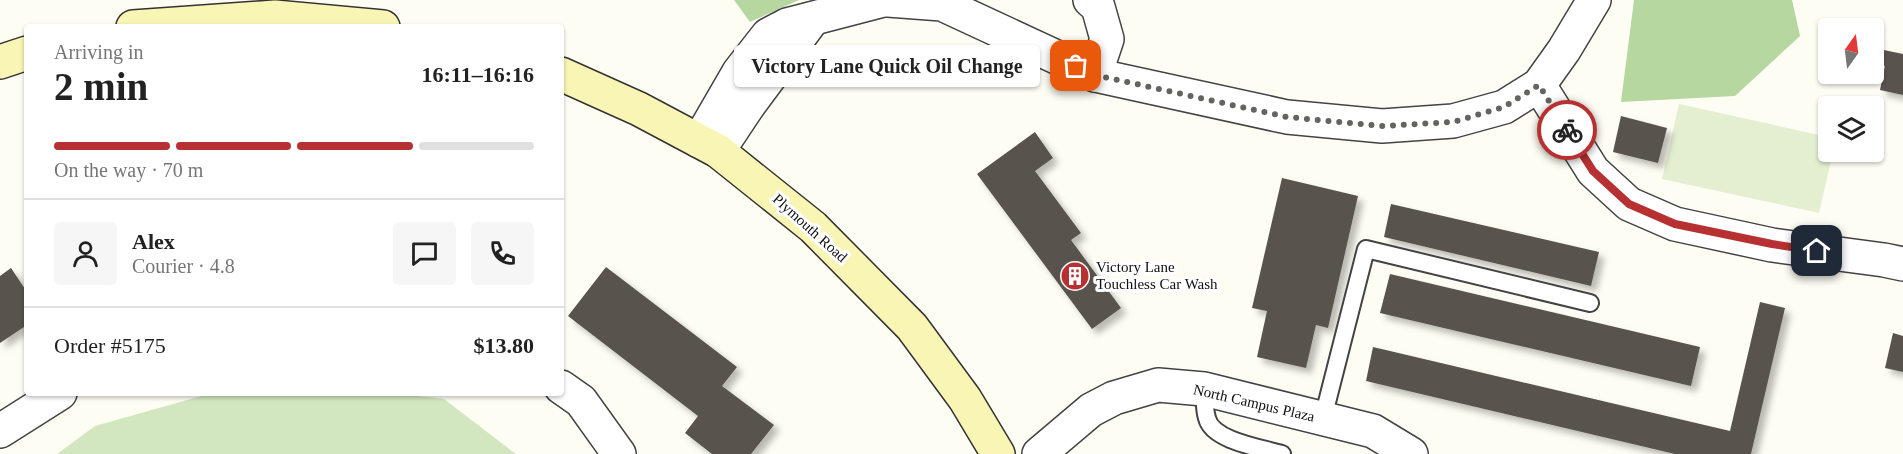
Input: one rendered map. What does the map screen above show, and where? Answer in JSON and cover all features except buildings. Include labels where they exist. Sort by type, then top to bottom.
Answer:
[{"type":"main road","points":[[176,24],[275,17],[351,24]]},
{"type":"main road","points":[[0,62],[24,54]]},
{"type":"main road","name":"Plymouth Road","points":[[564,75],[639,109],[708,146],[813,227],[912,327],[965,399],[998,454]]},
{"type":"street","points":[[708,146],[739,72],[768,35],[787,25],[883,0]]},
{"type":"street","points":[[888,0],[942,4],[1095,75],[1287,117],[1382,126],[1453,122],[1504,107],[1539,85],[1564,50],[1594,0]]},
{"type":"street","points":[[1090,0],[1098,7],[1107,39],[1095,75]]},
{"type":"street","points":[[1539,85],[1593,171],[1629,204],[1675,224],[1772,244],[1903,264]]},
{"type":"street","name":"North Campus Plaza","points":[[1039,454],[1091,410],[1114,398],[1158,385],[1204,389],[1373,431],[1411,454]]},
{"type":"street","points":[[564,389],[581,401],[619,454]]},
{"type":"street","points":[[0,431],[55,396]]},
{"type":"lane","points":[[1323,418],[1366,249],[1590,303]]},
{"type":"lane","points":[[1204,389],[1207,420],[1214,431],[1236,442],[1282,454]]},
{"type":"green space","points":[[734,0],[799,0],[750,22]]},
{"type":"green space","points":[[1634,0],[1792,0],[1800,36],[1735,96],[1621,102]]},
{"type":"green space","points":[[1679,104],[1818,135],[1818,162],[1831,162],[1819,213],[1662,179]]},
{"type":"green space","points":[[201,396],[418,396],[444,399],[516,454],[57,454],[95,426]]},
{"type":"way so far","points":[[1076,66],[1095,75],[1287,117],[1382,126],[1453,122],[1504,107],[1539,85],[1567,130]]},
{"type":"place","name":"Victory Lane Quick Oil Change","points":[[1076,66]]},
{"type":"place","name":"Victory Lane Touchless Car Wash","points":[[1075,276]]},
{"type":"route","points":[[1567,130],[1593,171],[1629,204],[1675,224],[1817,251]]}]
